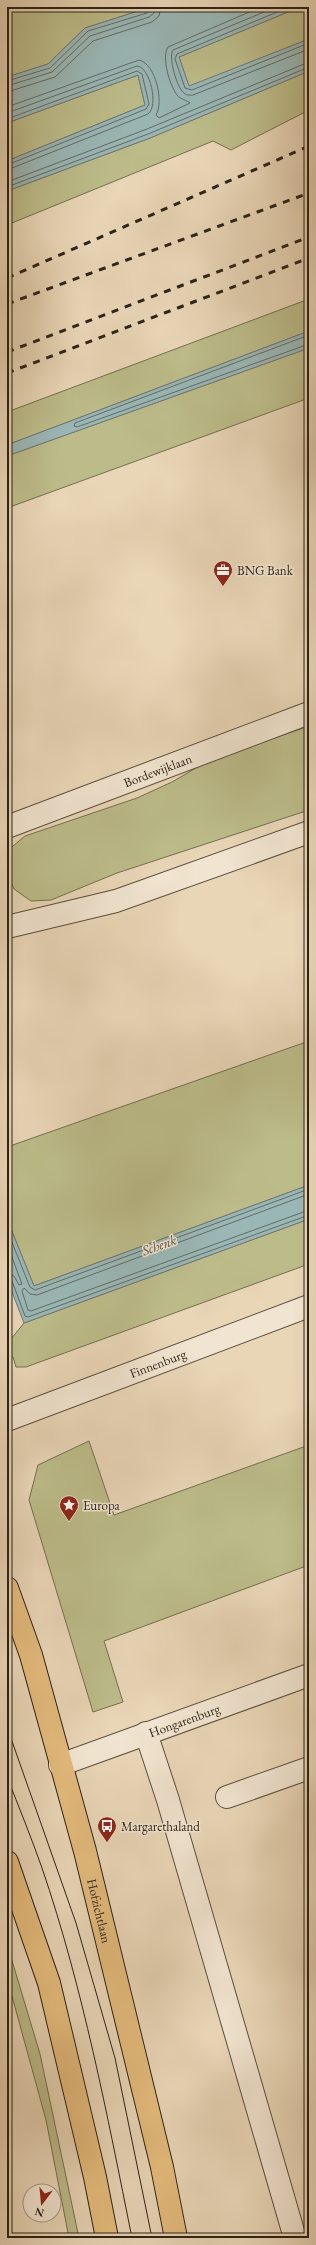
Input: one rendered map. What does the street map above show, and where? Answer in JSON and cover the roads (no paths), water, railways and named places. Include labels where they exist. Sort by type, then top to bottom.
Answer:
[{"type":"main road","name":"Hofzichtlaan","points":[[7,1588],[31,1655],[60,1765],[85,1851],[162,2166],[176,2238]]},
{"type":"main road","points":[[7,1862],[49,1982],[95,2177],[107,2238]]},
{"type":"street","name":"Bordewijklaan","points":[[7,827],[309,713]]},
{"type":"street","points":[[7,927],[116,901],[309,832]]},
{"type":"street","name":"Finnenburg","points":[[7,1420],[309,1306]]},
{"type":"street","name":"Hongarenburg","points":[[60,1765],[309,1675]]},
{"type":"street","points":[[146,1733],[168,1800],[294,2238]]},
{"type":"street","points":[[227,1797],[309,1768]]},
{"type":"water","points":[[151,7],[300,7],[179,57],[189,86],[309,39],[309,71],[150,138],[7,191],[7,161],[145,105],[138,75],[7,123],[7,77],[48,64],[85,28]]},
{"type":"water","points":[[309,331],[309,348],[7,456],[7,445]]},
{"type":"water","name":"Schenk","points":[[309,1185],[309,1219],[24,1323],[7,1279],[7,1219],[34,1286]]},
{"type":"tram line","points":[[7,1727],[76,1923],[115,2058],[152,2238]]},
{"type":"tram line","points":[[7,1777],[42,1868],[70,1959],[93,2052],[132,2238]]},
{"type":"railway","points":[[7,278],[309,146]]},
{"type":"railway","points":[[7,304],[309,193]]},
{"type":"railway","points":[[7,352],[309,237]]},
{"type":"railway","points":[[7,373],[309,258]]},
{"type":"place","name":"BNG Bank","points":[[223,587]]},
{"type":"place","name":"Europa","points":[[69,1522]]},
{"type":"place","name":"Margarethaland","points":[[107,1843]]}]
